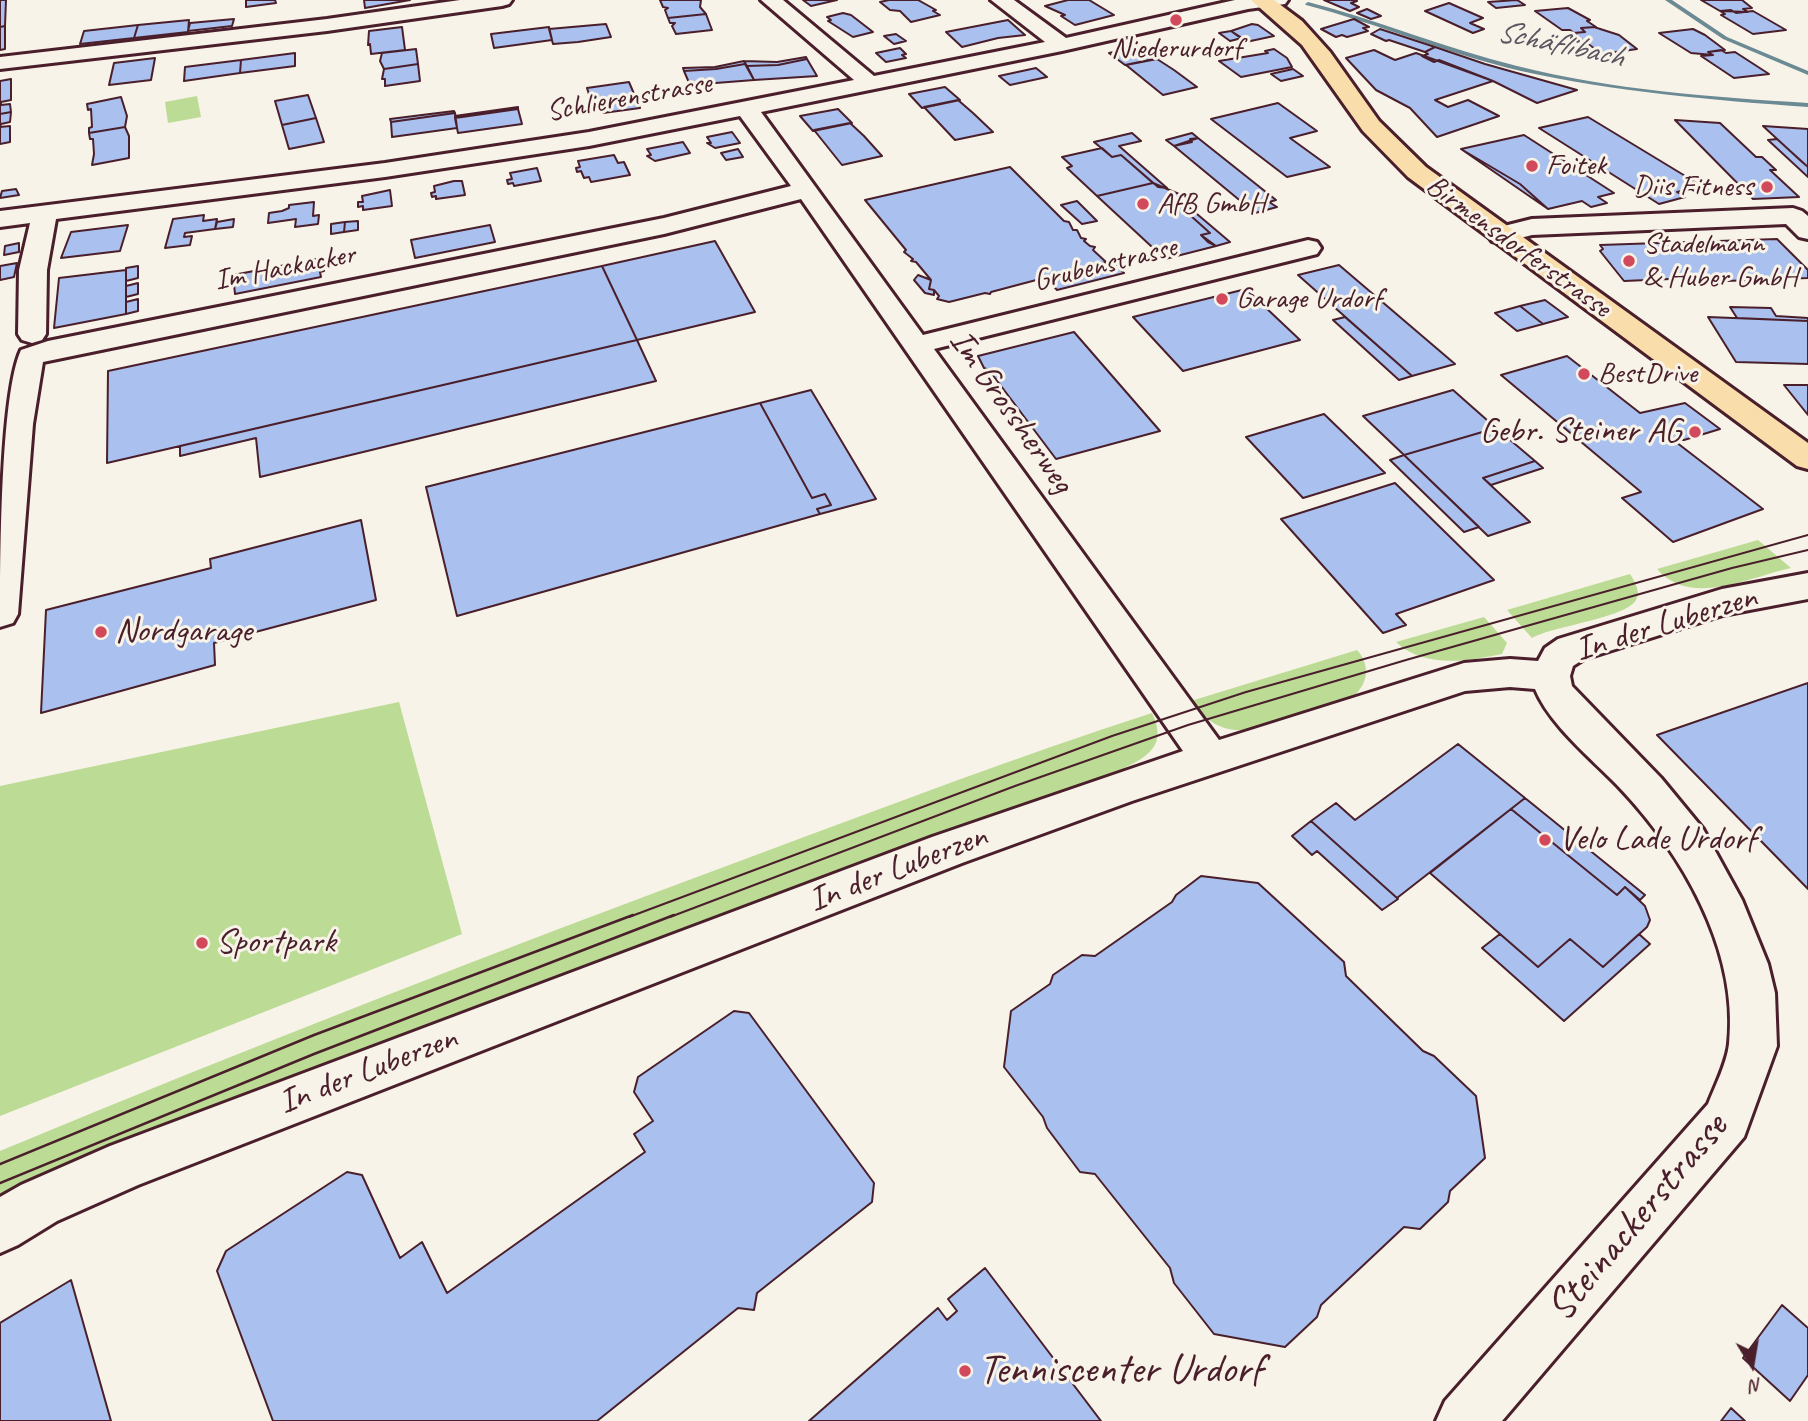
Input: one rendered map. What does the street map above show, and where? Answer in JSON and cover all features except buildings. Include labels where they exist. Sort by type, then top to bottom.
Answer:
[{"type":"main road","name":"Birmensdorferstrasse","points":[[1267,1],[1308,37],[1368,122],[1398,156],[1501,235],[1808,459]]},
{"type":"street","points":[[0,63],[327,25],[502,0]]},
{"type":"street","points":[[771,0],[857,70],[869,83]]},
{"type":"street","points":[[1001,0],[1062,45]]},
{"type":"street","name":"Schlierenstrasse","points":[[0,219],[412,166],[589,139],[1062,45],[1267,1]]},
{"type":"street","name":"Im Grossherweg","points":[[747,109],[1211,759]]},
{"type":"street","name":"Im Hackacker","points":[[0,614],[17,424],[27,363],[32,356],[48,350],[664,226],[807,190]]},
{"type":"street","points":[[32,334],[33,270],[45,212]]},
{"type":"street","points":[[1501,235],[1532,227],[1793,216],[1808,231]]},
{"type":"street","name":"Grubenstrasse","points":[[918,345],[1308,248]]},
{"type":"street","name":"In der Luberzen","points":[[0,1227],[39,1203],[128,1164],[947,850],[1211,759],[1465,677],[1500,673],[1551,676],[1558,658],[1571,649],[1722,602],[1808,586]]},
{"type":"street","name":"Steinackerstrasse","points":[[1465,1421],[1727,1119],[1753,1046],[1752,993],[1727,914],[1688,842],[1647,790],[1580,722],[1554,691],[1551,676]]},
{"type":"green space","points":[[197,96],[201,117],[168,123],[165,102]]},
{"type":"green space","points":[[1758,540],[1791,568],[1739,583],[1703,588],[1686,587],[1671,581],[1657,569]]},
{"type":"green space","points":[[1630,574],[1638,590],[1636,600],[1630,606],[1604,617],[1532,638],[1507,610]]},
{"type":"green space","points":[[1484,617],[1507,643],[1502,654],[1475,659],[1433,660],[1407,651],[1396,642]]},
{"type":"green space","points":[[1357,650],[1365,663],[1366,676],[1361,688],[1351,698],[1274,724],[1247,730],[1224,728],[1202,714],[1191,701]]},
{"type":"green space","points":[[399,702],[462,934],[0,1116],[0,786]]},
{"type":"green space","points":[[1152,713],[1158,733],[1153,748],[1141,759],[1122,769],[721,916],[56,1172],[0,1204],[0,1151],[282,1036],[566,926],[1052,746]]},
{"type":"waterway","points":[[1668,0],[1725,38],[1808,73]]},
{"type":"waterway","name":"Schäflibach","points":[[1308,4],[1481,59],[1521,69],[1684,95],[1808,105]]},
{"type":"tram line","points":[[629,917],[1112,736],[1246,692],[1808,535]]},
{"type":"tram line","points":[[670,917],[1015,786],[1188,725],[1406,660],[1732,568],[1808,550]]},
{"type":"tram line","points":[[0,1164],[314,1035],[633,915]]},
{"type":"tram line","points":[[0,1183],[314,1054],[674,915]]},
{"type":"place","name":"Niederurdorf","points":[[1176,20]]},
{"type":"place","name":"Foitek","points":[[1532,166]]},
{"type":"place","name":"Diis Fitness","points":[[1767,187]]},
{"type":"place","name":"AfB GmbH","points":[[1143,204]]},
{"type":"place","name":"Stadelmann & Huber GmbH","points":[[1629,261]]},
{"type":"place","name":"Garage Urdorf","points":[[1222,299]]},
{"type":"place","name":"BestDrive","points":[[1584,374]]},
{"type":"place","name":"Gebr. Steiner AG","points":[[1695,432]]},
{"type":"place","name":"Nordgarage","points":[[101,632]]},
{"type":"place","name":"Velo Lade Urdorf","points":[[1545,840]]},
{"type":"place","name":"Sportpark","points":[[202,943]]},
{"type":"place","name":"Tenniscenter Urdorf","points":[[965,1371]]}]
